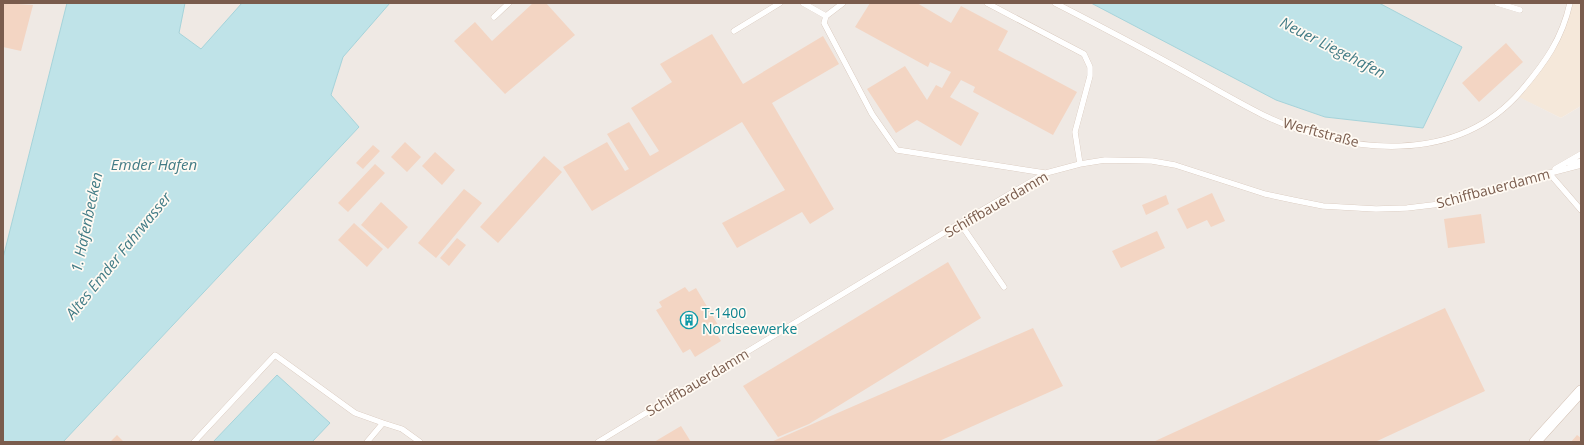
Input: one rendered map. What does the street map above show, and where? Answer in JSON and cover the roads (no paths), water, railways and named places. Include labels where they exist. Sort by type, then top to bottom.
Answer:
[{"type":"street","points":[[1534,442],[1581,391]]},
{"type":"lane","points":[[494,17],[509,3]]},
{"type":"lane","points":[[734,31],[780,3]]},
{"type":"lane","points":[[803,3],[826,16]]},
{"type":"lane","points":[[843,3],[826,16],[824,23],[872,114],[897,150],[1046,173]]},
{"type":"lane","points":[[987,3],[1084,54],[1090,67],[1090,76],[1076,132],[1080,164]]},
{"type":"lane","name":"Werftstraße","points":[[1056,3],[1263,115],[1306,131],[1337,139],[1365,144],[1395,146],[1425,144],[1465,134],[1500,112],[1516,96],[1550,55],[1562,29],[1570,3]]},
{"type":"lane","points":[[1497,3],[1520,10]]},
{"type":"lane","points":[[1549,172],[1581,154]]},
{"type":"lane","name":"Schiffbauerdamm","points":[[598,442],[960,223],[1046,173],[1080,164],[1105,160],[1152,161],[1175,165],[1265,194],[1293,200],[1323,206],[1376,209],[1407,208],[1449,203],[1549,172],[1581,165]]},
{"type":"lane","points":[[1549,172],[1581,161]]},
{"type":"lane","points":[[1549,172],[1581,210]]},
{"type":"lane","points":[[960,223],[1004,287]]},
{"type":"lane","points":[[194,442],[275,355],[355,413],[402,429],[420,442]]},
{"type":"lane","points":[[367,442],[383,423]]},
{"type":"water","name":"Emder Hafen","points":[[67,3],[185,3],[179,33],[201,49],[242,3],[390,3],[343,57],[331,95],[359,127],[63,442],[3,442],[3,258]]},
{"type":"water","name":"Neuer Liegehafen","points":[[1091,3],[1379,3],[1462,47],[1423,128],[1325,117],[1276,100]]},
{"type":"water","points":[[277,375],[330,423],[312,442],[213,442]]},
{"type":"place","name":"T-1400 Nordseewerke","points":[[689,320]]},
{"type":"water label","name":"1. Hafenbecken","points":[[86,222]]},
{"type":"water label","name":"Altes Emder Fahrwasser","points":[[118,255]]}]
